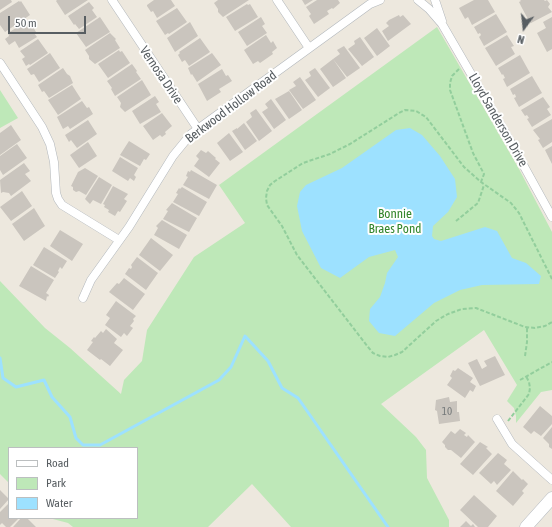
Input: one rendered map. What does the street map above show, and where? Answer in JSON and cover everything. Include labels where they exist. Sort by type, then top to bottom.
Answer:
[{"type":"street","name":"Vernosa Drive","points":[[112,0],[198,129]]},
{"type":"street","points":[[277,0],[309,48]]},
{"type":"street","name":"Berkwood Hollow Road","points":[[83,298],[91,280],[129,228],[173,156],[184,141],[198,129],[372,2],[380,0]]},
{"type":"street","name":"Lloyd Sanderson Drive","points":[[418,0],[429,9],[442,24],[510,140],[552,217]]},
{"type":"street","name":"Lloyd Sanderson Drive","points":[[435,0],[442,24]]},
{"type":"street","points":[[0,63],[42,127],[50,144],[54,162],[56,193],[62,205],[119,240]]},
{"type":"street","points":[[498,419],[512,444],[552,480]]},
{"type":"street","points":[[526,527],[552,498]]},
{"type":"path","points":[[460,69],[452,76],[450,90],[473,153],[484,174],[481,182]]},
{"type":"path","points":[[552,279],[520,213],[511,203],[481,182],[464,166],[422,113],[411,110],[399,113],[350,144],[330,154],[303,163],[270,185],[267,191],[267,204],[282,226],[297,255],[373,353],[380,356],[395,356],[402,352],[436,321],[448,314],[462,309],[476,308],[527,328],[545,326],[552,322]]},
{"type":"path","points":[[456,221],[478,203],[484,184]]},
{"type":"path","points":[[525,356],[527,328]]},
{"type":"path","points":[[520,380],[552,362]]},
{"type":"path","points":[[502,427],[511,418],[529,394],[529,382],[526,376]]},
{"type":"green space","name":"Bonnie Braes Pond","points":[[437,27],[519,169],[552,232],[552,390],[541,392],[516,423],[514,408],[507,401],[517,385],[484,330],[381,404],[416,437],[426,450],[427,478],[449,520],[449,527],[291,527],[252,484],[208,527],[73,527],[68,523],[53,519],[138,519],[138,447],[8,447],[8,482],[0,474],[0,281],[45,328],[70,348],[121,394],[124,380],[142,361],[147,330],[194,257],[245,223],[219,185]]},
{"type":"green space","points":[[0,90],[18,118],[0,128]]},
{"type":"water","points":[[410,128],[422,135],[440,156],[455,179],[457,197],[448,212],[433,226],[432,236],[434,239],[441,241],[485,227],[497,231],[512,258],[526,263],[541,276],[539,284],[482,285],[460,290],[434,303],[395,336],[379,333],[369,321],[370,309],[380,297],[387,273],[398,257],[395,250],[369,257],[340,278],[321,268],[302,231],[297,206],[300,192],[306,185],[342,168],[396,130]]},
{"type":"building","points":[[0,0],[11,0],[12,2],[0,10]]},
{"type":"building","points":[[88,0],[65,15],[56,1]]},
{"type":"building","points":[[154,0],[171,0],[175,6],[157,18],[153,11],[151,12],[147,6]]},
{"type":"building","points":[[218,0],[249,0],[223,17],[218,12],[218,9],[214,3]]},
{"type":"building","points":[[302,0],[313,0],[305,5]]},
{"type":"building","points":[[317,0],[338,0],[340,3],[333,9],[332,8],[327,11],[329,14],[314,24],[309,16],[311,14],[306,7]]},
{"type":"building","points":[[474,0],[488,0],[495,12],[472,25],[468,17],[465,19],[459,8]]},
{"type":"building","points":[[520,0],[547,0],[550,4],[548,7],[552,12],[531,23],[519,2],[521,1]]},
{"type":"building","points":[[21,1],[30,15],[5,32],[0,25],[0,13]]},
{"type":"building","points":[[89,2],[94,8],[92,10],[97,17],[79,29],[75,24],[74,25],[68,16]]},
{"type":"building","points":[[247,4],[250,4],[258,17],[235,31],[226,17]]},
{"type":"building","points":[[177,8],[187,22],[165,35],[156,21]]},
{"type":"building","points":[[496,14],[507,32],[484,46],[479,37],[481,35],[480,33],[478,34],[474,27]]},
{"type":"building","points":[[399,15],[400,17],[403,15],[411,24],[388,41],[382,31],[389,26],[386,23],[389,20]]},
{"type":"building","points":[[100,17],[110,32],[86,47],[76,33]]},
{"type":"building","points":[[261,17],[265,24],[262,26],[267,33],[247,46],[238,32]]},
{"type":"building","points":[[552,17],[552,49],[547,52],[537,33],[546,28],[543,22]]},
{"type":"building","points":[[27,21],[30,26],[32,25],[36,32],[34,33],[37,37],[19,48],[15,41],[9,45],[5,39],[9,36],[8,33]]},
{"type":"building","points":[[190,22],[198,36],[175,52],[167,38]]},
{"type":"building","points":[[377,28],[390,46],[377,56],[364,38]]},
{"type":"building","points":[[110,33],[116,39],[115,40],[120,48],[95,64],[89,59],[89,56],[85,50]]},
{"type":"building","points":[[266,35],[271,43],[273,41],[277,48],[272,52],[273,54],[260,63],[258,61],[253,64],[244,50]]},
{"type":"building","points":[[507,35],[514,46],[511,47],[515,54],[496,66],[485,48]]},
{"type":"building","points":[[360,37],[374,57],[362,66],[348,49],[355,44],[354,41]]},
{"type":"building","points":[[200,38],[210,52],[189,66],[185,60],[182,62],[178,55],[180,53],[179,52]]},
{"type":"building","points":[[38,39],[48,53],[26,66],[22,59],[25,57],[20,51]]},
{"type":"building","points":[[344,46],[360,68],[347,77],[333,59],[340,54],[337,50]]},
{"type":"building","points":[[119,50],[120,52],[122,51],[130,63],[108,78],[98,64]]},
{"type":"building","points":[[50,53],[60,68],[39,82],[34,74],[31,75],[27,69]]},
{"type":"building","points":[[212,53],[221,65],[197,82],[192,74],[191,75],[188,68]]},
{"type":"building","points":[[520,55],[530,73],[507,87],[503,79],[505,78],[498,68]]},
{"type":"building","points":[[333,59],[346,78],[333,87],[320,69]]},
{"type":"building","points":[[132,64],[141,79],[115,96],[107,81]]},
{"type":"building","points":[[63,68],[70,76],[73,83],[49,98],[44,91],[42,92],[38,85]]},
{"type":"building","points":[[315,68],[330,88],[318,97],[305,80],[311,76],[309,72]]},
{"type":"building","points":[[222,69],[226,76],[228,75],[232,81],[219,89],[221,92],[207,101],[198,84]]},
{"type":"building","points":[[532,76],[542,93],[519,107],[514,98],[516,97],[515,94],[513,95],[510,89]]},
{"type":"building","points":[[300,77],[316,100],[303,109],[289,90],[296,86],[293,82]]},
{"type":"building","points":[[142,80],[151,95],[125,112],[120,107],[121,103],[117,97]]},
{"type":"building","points":[[72,85],[81,99],[58,115],[48,100]]},
{"type":"building","points":[[289,91],[302,110],[289,119],[275,99]]},
{"type":"building","points":[[155,96],[159,102],[156,104],[161,112],[140,124],[132,111]]},
{"type":"building","points":[[543,97],[550,107],[547,109],[551,115],[532,127],[527,119],[529,118],[527,115],[525,116],[521,110]]},
{"type":"building","points":[[271,99],[286,120],[274,129],[262,112],[268,108],[265,104]]},
{"type":"building","points":[[82,101],[87,108],[89,107],[93,114],[70,129],[68,126],[63,129],[57,117]]},
{"type":"building","points":[[256,109],[272,131],[259,141],[246,122],[252,117],[250,113]]},
{"type":"building","points":[[162,113],[172,126],[162,137],[160,135],[153,140],[143,126]]},
{"type":"building","points":[[552,119],[552,142],[543,148],[538,140],[540,139],[533,130]]},
{"type":"building","points":[[88,120],[97,134],[77,148],[71,140],[69,142],[65,135]]},
{"type":"building","points":[[244,123],[257,141],[245,150],[232,131]]},
{"type":"building","points":[[11,125],[21,140],[0,155],[0,133]]},
{"type":"building","points":[[229,133],[243,152],[230,161],[217,143]]},
{"type":"building","points":[[129,141],[150,154],[146,160],[144,159],[140,166],[120,155]]},
{"type":"building","points":[[88,142],[97,156],[79,168],[70,155]]},
{"type":"building","points":[[17,144],[27,158],[3,175],[0,170],[0,156]]},
{"type":"building","points":[[552,146],[552,164],[545,150]]},
{"type":"building","points":[[201,150],[206,153],[208,151],[220,163],[209,177],[194,166],[199,159],[196,156]]},
{"type":"building","points":[[120,157],[138,168],[134,175],[136,177],[134,181],[130,178],[128,181],[112,171]]},
{"type":"building","points":[[24,163],[30,171],[25,174],[31,181],[11,196],[9,193],[1,193],[0,180]]},
{"type":"building","points":[[85,168],[98,176],[86,195],[79,191],[76,192],[71,186],[78,172]]},
{"type":"building","points":[[191,170],[217,185],[209,199],[183,185],[188,177],[186,176],[188,171],[190,172]]},
{"type":"building","points":[[99,177],[112,185],[101,204],[93,200],[90,204],[85,199]]},
{"type":"building","points":[[113,186],[128,194],[124,199],[127,201],[120,212],[118,211],[115,216],[108,212],[109,210],[104,207],[105,205],[103,204]]},
{"type":"building","points":[[182,187],[207,202],[199,216],[173,202],[178,194],[176,193],[179,188],[180,189]]},
{"type":"building","points":[[22,191],[32,206],[11,221],[0,207]]},
{"type":"building","points":[[172,203],[197,218],[189,232],[163,219],[168,211],[166,210]]},
{"type":"building","points":[[34,208],[45,226],[24,241],[12,224]]},
{"type":"building","points":[[162,220],[187,235],[179,249],[154,235],[158,228],[156,226]]},
{"type":"building","points":[[60,230],[83,244],[72,261],[50,246]]},
{"type":"building","points":[[151,238],[173,255],[160,271],[139,255]]},
{"type":"building","points":[[44,247],[67,261],[62,269],[60,267],[55,278],[33,265]]},
{"type":"building","points":[[137,257],[158,273],[146,290],[125,274],[129,268],[131,269],[131,265]]},
{"type":"building","points":[[31,266],[54,280],[46,293],[49,295],[48,297],[47,296],[46,301],[19,286]]},
{"type":"building","points":[[124,278],[145,294],[133,310],[109,292]]},
{"type":"building","points":[[116,301],[136,316],[130,326],[133,328],[127,336],[124,333],[121,337],[105,325],[110,318],[106,315]]},
{"type":"building","points":[[106,329],[117,339],[114,343],[123,350],[110,366],[87,350],[93,342],[91,341],[94,337],[95,338],[101,331],[103,333]]},
{"type":"building","points":[[495,356],[505,375],[480,386],[468,363],[477,359],[482,369],[487,366],[484,361]]},
{"type":"building","points":[[458,368],[473,378],[470,382],[476,386],[473,392],[470,390],[465,398],[447,385],[452,378],[450,376],[453,370],[455,371]]},
{"type":"building","points":[[449,397],[450,402],[457,401],[457,412],[459,412],[460,421],[439,424],[437,411],[435,410],[436,400]]},
{"type":"building","points":[[540,406],[552,416],[552,424],[541,436],[534,431],[531,434],[523,427]]},
{"type":"building","points":[[552,427],[552,449],[543,438]]},
{"type":"building","points":[[460,429],[466,433],[464,435],[467,437],[468,435],[475,442],[461,458],[451,450],[448,450],[442,442],[451,431],[455,434]]},
{"type":"building","points":[[480,442],[488,447],[486,448],[492,454],[473,475],[460,464]]},
{"type":"building","points":[[498,453],[507,460],[504,464],[511,470],[497,485],[494,481],[491,484],[479,473]]},
{"type":"building","points":[[513,471],[528,484],[522,491],[524,493],[513,506],[496,491]]},
{"type":"building","points":[[0,490],[8,498],[8,500],[0,509]]},
{"type":"building","points":[[474,495],[497,516],[488,527],[478,527],[460,510]]},
{"type":"building","points":[[8,504],[8,519],[18,519],[10,527],[6,527],[2,523],[0,525],[0,512]]},
{"type":"building","points":[[20,519],[28,519],[36,527],[13,527]]},
{"type":"building","points":[[466,521],[471,526],[473,524],[475,527],[460,527]]},
{"type":"waterway","points":[[0,358],[3,378],[16,387],[44,380],[52,397],[70,417],[76,438],[83,445],[100,445],[219,380],[231,367],[245,336],[268,361],[282,388],[298,398],[388,527]]}]
